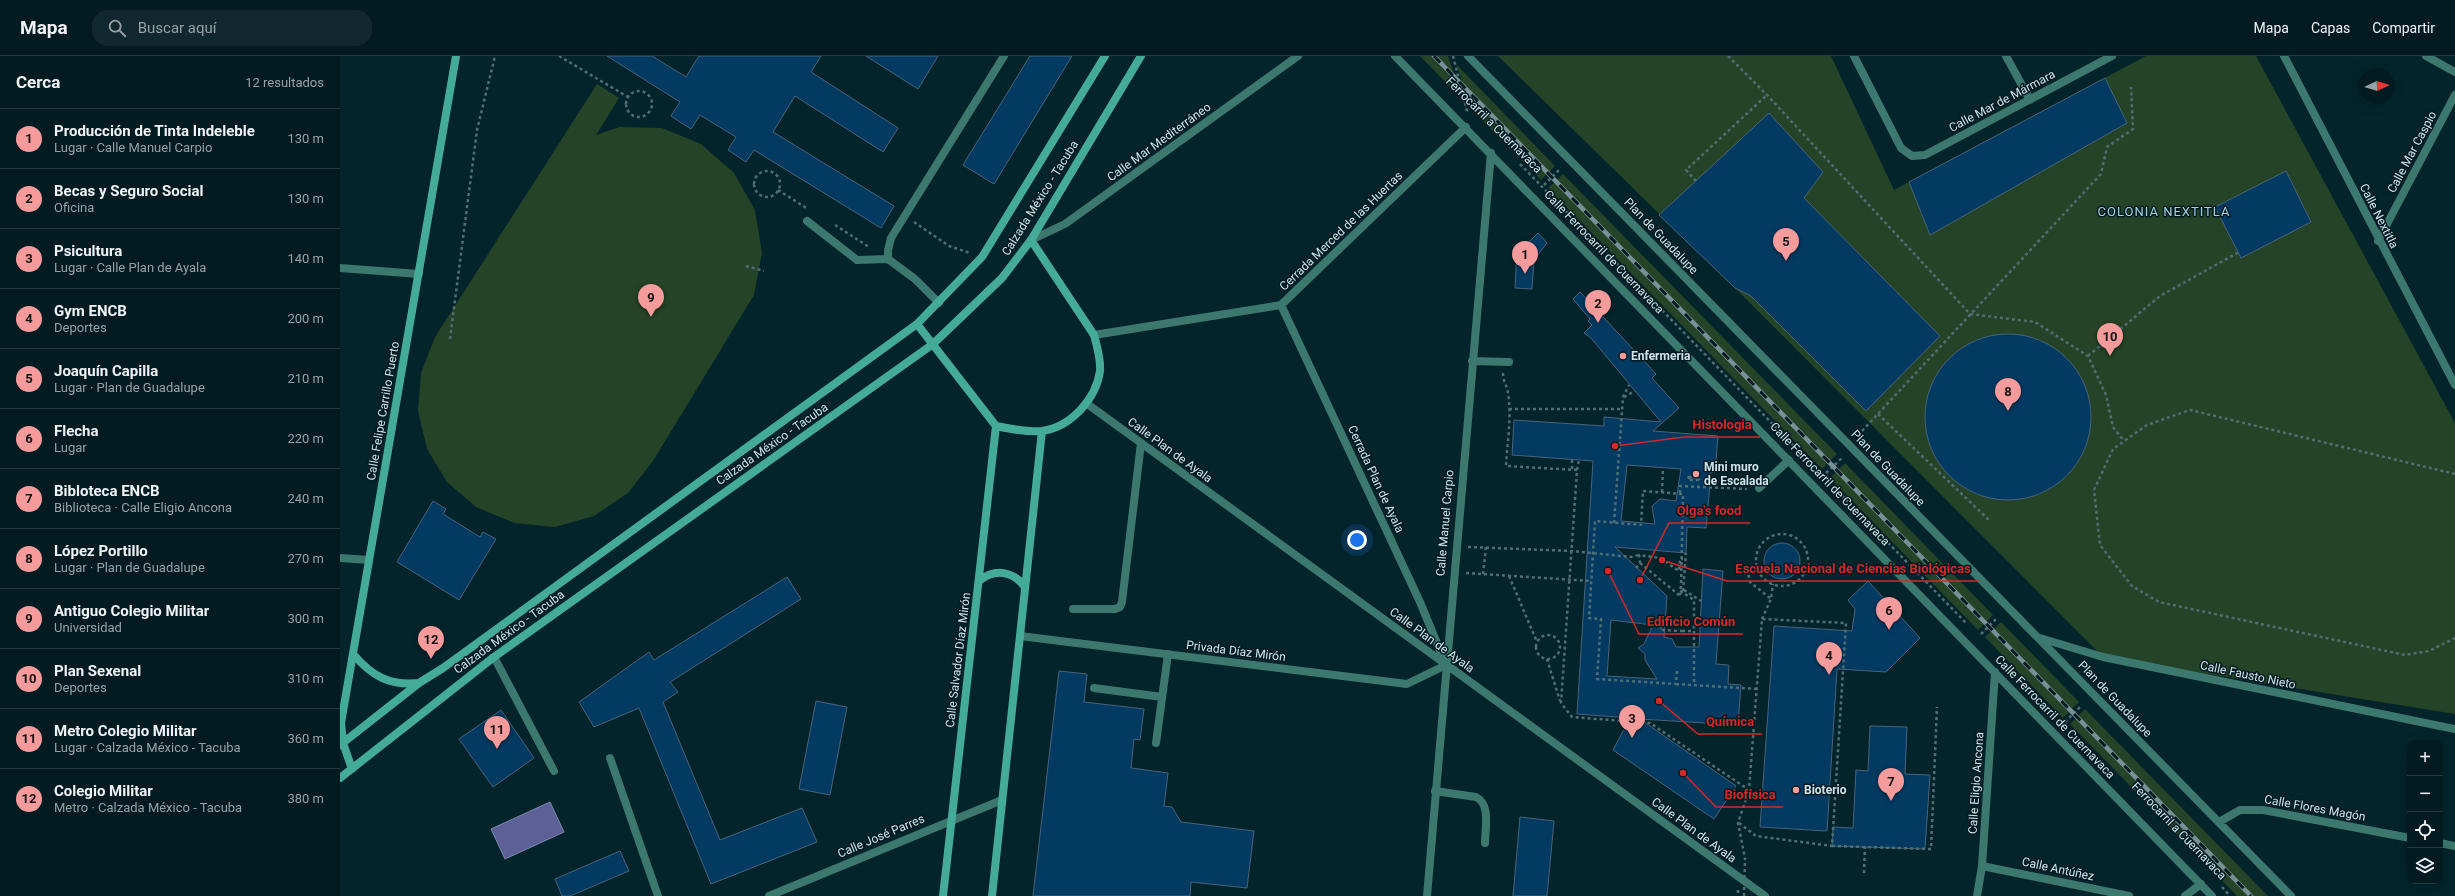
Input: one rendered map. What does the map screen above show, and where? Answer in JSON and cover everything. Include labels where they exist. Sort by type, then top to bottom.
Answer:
[{"type":"main road","name":"Calle Felipe Carrillo Puerto","points":[[352,769],[341,744],[341,723],[456,56]]},
{"type":"main road","name":"Calzada México - Tacuba","points":[[341,744],[419,683],[469,650],[917,324],[982,257],[1105,56]]},
{"type":"main road","name":"Calzada México - Tacuba","points":[[340,778],[494,657],[933,344],[1002,278],[1031,240],[1141,56]]},
{"type":"main road","points":[[917,324],[996,426],[1016,430],[1042,431],[1058,426],[1073,418],[1096,389],[1100,370],[1094,335],[1031,240]]},
{"type":"main road","name":"Calle Salvador Díaz Mirón","points":[[943,896],[980,581],[996,426]]},
{"type":"main road","points":[[992,896],[1042,431]]},
{"type":"main road","points":[[980,581],[986,576],[1004,572],[1016,577],[1025,587]]},
{"type":"main road","points":[[353,654],[368,671],[382,678],[397,683],[419,683]]},
{"type":"street","points":[[888,259],[888,250],[891,238],[1004,56]]},
{"type":"street","name":"Calle Mar Mediterráneo","points":[[1031,240],[1065,224],[1298,56]]},
{"type":"street","name":"Calle Ferrocarril de Cuernavaca","points":[[1396,56],[1491,152],[2212,896]]},
{"type":"street","name":"Plan de Guadalupe","points":[[1468,56],[2291,896]]},
{"type":"street","name":"Calle Mar de Mármara","points":[[1854,56],[1900,148],[1912,156],[1925,155],[2112,56]]},
{"type":"street","points":[[2006,56],[2030,100]]},
{"type":"street","name":"Calle Nextitla","points":[[2284,56],[2378,241],[2455,385]]},
{"type":"street","points":[[2426,56],[2455,72]]},
{"type":"street","name":"Calle Mar Caspio","points":[[2378,241],[2455,95]]},
{"type":"street","name":"Cerrada Merced de las Huertas","points":[[1094,335],[1281,305],[1466,127]]},
{"type":"street","name":"Calle Manuel Carpio","points":[[1426,896],[1453,573],[1491,152]]},
{"type":"street","points":[[807,221],[857,260],[888,259],[915,279],[939,303]]},
{"type":"street","points":[[340,268],[419,274]]},
{"type":"street","name":"Cerrada Plan de Ayala","points":[[1281,305],[1420,602],[1446,666]]},
{"type":"street","points":[[1472,361],[1507,362]]},
{"type":"street","name":"Calle Plan de Ayala","points":[[1086,403],[1764,896]]},
{"type":"street","points":[[1073,609],[1115,609],[1120,607],[1122,602],[1141,444]]},
{"type":"street","points":[[1760,488],[1789,460]]},
{"type":"street","points":[[340,558],[369,560]]},
{"type":"street","name":"Privada Díaz Mirón","points":[[1020,636],[1407,684],[1446,666]]},
{"type":"street","name":"Calle Fausto Nieto","points":[[2038,638],[2103,657],[2455,729]]},
{"type":"street","points":[[1156,743],[1168,654]]},
{"type":"street","points":[[494,657],[554,771]]},
{"type":"street","name":"Calle Eligio Ancona","points":[[1977,896],[1982,866],[1995,672]]},
{"type":"street","points":[[1094,688],[1162,697]]},
{"type":"street","points":[[610,758],[658,896]]},
{"type":"street","points":[[1435,791],[1482,799],[1486,807],[1484,843]]},
{"type":"street","name":"Calle José Parres","points":[[769,896],[1002,800]]},
{"type":"street","name":"Calle Flores Magón","points":[[2219,822],[2240,810],[2263,810],[2407,837]]},
{"type":"street","points":[[2443,844],[2455,846]]},
{"type":"street","name":"Calle Antúñez","points":[[1982,866],[2129,896]]},
{"type":"street","points":[[2185,896],[2201,884]]},
{"type":"path","points":[[450,339],[477,130],[495,56]]},
{"type":"path","points":[[559,56],[628,97]]},
{"type":"path","points":[[1453,56],[1467,111]]},
{"type":"path","points":[[1728,56],[1767,95],[1970,314],[2035,322],[2088,356],[2106,395],[2113,427],[2124,441]]},
{"type":"path","points":[[1862,431],[2101,174],[2107,147],[2133,129],[2131,87]]},
{"type":"path","points":[[639,91],[647,94],[652,101],[650,110],[640,117],[632,115],[626,105],[628,97],[639,91]]},
{"type":"path","points":[[1696,181],[1686,170],[1767,95]]},
{"type":"path","name":"Ferrocarril a Cuernavaca","points":[[1462,106],[1473,116]]},
{"type":"path","name":"Ferrocarril a Cuernavaca","points":[[1515,160],[1968,625]]},
{"type":"path","points":[[1544,185],[1560,168]]},
{"type":"path","points":[[771,171],[780,181],[778,190],[768,197],[760,195],[755,189],[756,177],[762,172],[771,171]]},
{"type":"path","points":[[905,216],[949,246],[982,257]]},
{"type":"path","points":[[2088,356],[2160,296],[2239,252]]},
{"type":"path","points":[[746,266],[764,271]]},
{"type":"path","points":[[1507,362],[1503,382],[1508,392],[1509,409],[1506,466],[1577,470]]},
{"type":"path","points":[[1614,523],[1623,397],[1629,385]]},
{"type":"path","points":[[1623,397],[1635,391]]},
{"type":"path","points":[[1509,409],[1622,409]]},
{"type":"path","points":[[2455,474],[2190,410],[2147,425],[2113,450],[2094,490],[2100,545],[2132,586],[2159,602],[2406,655],[2429,651],[2455,638]]},
{"type":"path","points":[[1878,414],[1990,520]]},
{"type":"path","points":[[1826,473],[1843,457]]},
{"type":"path","points":[[1572,460],[1572,470]]},
{"type":"path","points":[[1561,703],[1577,470],[1579,460]]},
{"type":"path","points":[[1662,492],[1663,468]]},
{"type":"path","points":[[1690,476],[1688,480],[1699,480],[1699,487]]},
{"type":"path","points":[[1694,684],[1694,600],[1679,590],[1681,587],[1683,559],[1683,494],[1680,493],[1680,486],[1747,489]]},
{"type":"path","points":[[1680,493],[1643,491],[1641,525],[1595,521],[1589,618],[1601,618],[1597,679],[1757,689]]},
{"type":"path","points":[[1783,534],[1791,536],[1804,546],[1808,561],[1806,569],[1796,582],[1781,586],[1773,584],[1760,572],[1757,555],[1761,547],[1770,538],[1783,534]]},
{"type":"path","points":[[1456,546],[1593,553],[1631,557],[1638,555],[1660,558],[1679,571],[1680,559],[1683,559]]},
{"type":"path","points":[[1483,574],[1486,547]]},
{"type":"path","points":[[1638,555],[1640,563],[1679,595],[1684,590],[1686,553]]},
{"type":"path","points":[[1636,568],[1640,563]]},
{"type":"path","points":[[1747,569],[1750,582],[1771,599]]},
{"type":"path","points":[[1453,573],[1591,580]]},
{"type":"path","points":[[1509,576],[1537,642],[1538,653],[1547,659],[1561,703],[1572,717],[1650,723],[1749,790]]},
{"type":"path","points":[[1744,896],[1745,858],[1738,823],[1749,790],[1762,619],[1771,599],[1773,584]]},
{"type":"path","points":[[1684,590],[1701,601]]},
{"type":"path","points":[[1981,634],[1998,617]]},
{"type":"path","points":[[1762,619],[1846,623],[1832,846]]},
{"type":"path","points":[[1661,626],[1660,630],[1681,632],[1694,631]]},
{"type":"path","points":[[1537,642],[1547,635],[1557,640],[1559,651],[1555,657],[1547,659]]},
{"type":"path","points":[[1676,684],[1677,671]]},
{"type":"path","points":[[2066,722],[2082,705]]},
{"type":"path","points":[[1738,823],[1756,836],[1832,846],[1932,849],[1937,707]]},
{"type":"path","points":[[1864,873],[1865,847]]},
{"type":"path","name":"Ferrocarril a Cuernavaca","points":[[2220,885],[2230,896]]},
{"type":"green space","points":[[1420,56],[1448,56],[1463,100]]},
{"type":"green space","points":[[1498,56],[1831,56],[1894,190],[2146,56],[2256,56],[2455,423],[2455,714],[2103,657],[1735,288]]},
{"type":"green space","points":[[1456,64],[1555,166],[1541,180],[1472,110]]},
{"type":"green space","points":[[597,84],[619,98],[596,135],[619,127],[662,128],[701,144],[734,173],[755,210],[762,253],[754,295],[653,461],[628,493],[594,516],[555,527],[514,523],[476,507],[447,482],[427,449],[418,411],[421,373],[435,337]]},
{"type":"green space","points":[[1563,174],[1837,454],[1822,469],[1548,188]]},
{"type":"green space","points":[[1845,463],[1993,615],[1978,630],[1830,478]]},
{"type":"green space","points":[[2001,622],[2079,702],[2063,718],[1985,637]]},
{"type":"green space","points":[[2085,709],[2268,896],[2237,896],[2070,724]]},
{"type":"water","points":[[550,802],[564,832],[505,859],[491,829]]},
{"type":"building","points":[[607,56],[652,56],[686,77],[699,56],[821,56],[811,72],[898,128],[883,152],[795,96],[773,132],[894,206],[881,228],[754,150],[746,162],[728,150],[736,137],[700,115],[691,129],[671,116],[680,102]]},
{"type":"building","points":[[866,56],[938,56],[918,89]]},
{"type":"building","points":[[1030,56],[1072,56],[994,184],[963,165]]},
{"type":"building","points":[[2105,78],[2127,123],[1930,235],[1909,182]]},
{"type":"building","points":[[1769,113],[1823,172],[1804,198],[1940,336],[1866,411],[1751,296],[1735,288],[1659,215]]},
{"type":"building","points":[[2286,171],[2311,222],[2241,258],[2215,207]]},
{"type":"building","points":[[1538,233],[1547,243],[1534,260],[1532,289],[1515,288],[1517,249],[1522,249]]},
{"type":"building","points":[[1580,292],[1656,374],[1652,378],[1679,408],[1653,431],[1718,436],[1715,472],[1711,472],[1706,528],[1687,527],[1686,553],[1615,547],[1667,596],[1664,637],[1672,639],[1676,647],[1699,647],[1703,569],[1723,571],[1716,664],[1729,665],[1728,684],[1741,685],[1738,725],[1640,719],[1736,786],[1714,819],[1613,750],[1630,718],[1577,714],[1593,461],[1512,455],[1514,420],[1604,426],[1604,417],[1661,422],[1591,338],[1584,333],[1592,325],[1588,321],[1590,319],[1573,299]],"holes":[[[1627,465],[1681,469],[1676,501],[1660,499],[1652,506],[1655,524],[1621,521]],[[1611,620],[1653,625],[1644,644],[1638,648],[1645,654],[1645,660],[1657,679],[1607,676]]]},
{"type":"building","points":[[2000,334],[2016,334],[2040,340],[2067,358],[2085,385],[2091,409],[2091,425],[2085,449],[2067,476],[2040,494],[2016,500],[2000,500],[1976,494],[1955,481],[1944,470],[1931,449],[1925,425],[1925,409],[1931,385],[1944,364],[1955,353],[1976,340]]},
{"type":"building","points":[[433,501],[446,509],[443,514],[480,537],[483,532],[496,539],[459,600],[397,562]]},
{"type":"building","points":[[1782,543],[1792,546],[1797,551],[1800,561],[1797,571],[1792,576],[1782,579],[1772,576],[1767,571],[1764,561],[1767,551],[1772,546]]},
{"type":"building","points":[[787,577],[801,599],[670,682],[678,692],[663,702],[720,840],[802,808],[817,842],[711,884],[639,708],[594,727],[579,702],[649,652],[654,660]]},
{"type":"building","points":[[1868,581],[1920,638],[1886,672],[1837,669],[1827,831],[1760,827],[1774,626],[1852,631],[1855,609],[1848,600]]},
{"type":"building","points":[[1059,671],[1087,674],[1084,702],[1144,709],[1140,740],[1134,739],[1131,768],[1168,773],[1164,806],[1172,807],[1181,822],[1254,831],[1247,888],[1191,882],[1190,896],[1033,896]]},
{"type":"building","points":[[816,701],[847,707],[830,795],[799,789]]},
{"type":"building","points":[[501,710],[534,758],[493,787],[459,739]]},
{"type":"building","points":[[1870,726],[1907,727],[1905,774],[1930,775],[1925,849],[1832,846],[1833,827],[1853,828],[1856,770],[1868,771]]},
{"type":"building","points":[[1520,817],[1554,821],[1547,896],[1513,896]]},
{"type":"building","points":[[620,851],[629,871],[570,896],[562,896],[555,879]]},
{"type":"railway","points":[[1434,56],[2251,896]]},
{"type":"place","name":"Joaquín Capilla","points":[[1786,261]]},
{"type":"place","name":"Producción de Tinta Indeleble","points":[[1525,274]]},
{"type":"place","name":"Antiguo Colegio Militar","points":[[651,317]]},
{"type":"place","name":"Becas y Seguro Social","points":[[1598,323]]},
{"type":"place","name":"Enfermeria","points":[[1623,356]]},
{"type":"place","name":"Plan Sexenal","points":[[2110,356]]},
{"type":"place","name":"López Portillo","points":[[2008,411]]},
{"type":"place","name":"Histologia","points":[[1615,446]]},
{"type":"place","name":"Mini muro de Escalada","points":[[1696,474]]},
{"type":"place","name":"Escuela Nacional de Ciencias Biológicas","points":[[1662,560]]},
{"type":"place","name":"Edificio Común","points":[[1608,571]]},
{"type":"place","name":"Olga's food","points":[[1640,580]]},
{"type":"place","name":"Flecha","points":[[1889,630]]},
{"type":"place","name":"Colegio Militar","points":[[431,659]]},
{"type":"place","name":"Gym ENCB","points":[[1829,675]]},
{"type":"place","name":"Química","points":[[1659,701]]},
{"type":"place","name":"Psicultura","points":[[1632,738]]},
{"type":"place","name":"Metro Colegio Militar","points":[[497,749]]},
{"type":"place","name":"Biofísica","points":[[1683,773]]},
{"type":"place","name":"Bioterio","points":[[1796,790]]},
{"type":"place","name":"Bibloteca ENCB","points":[[1891,801]]},
{"type":"district","name":"COLONIA NEXTITLA","points":[[2164,211]]}]
